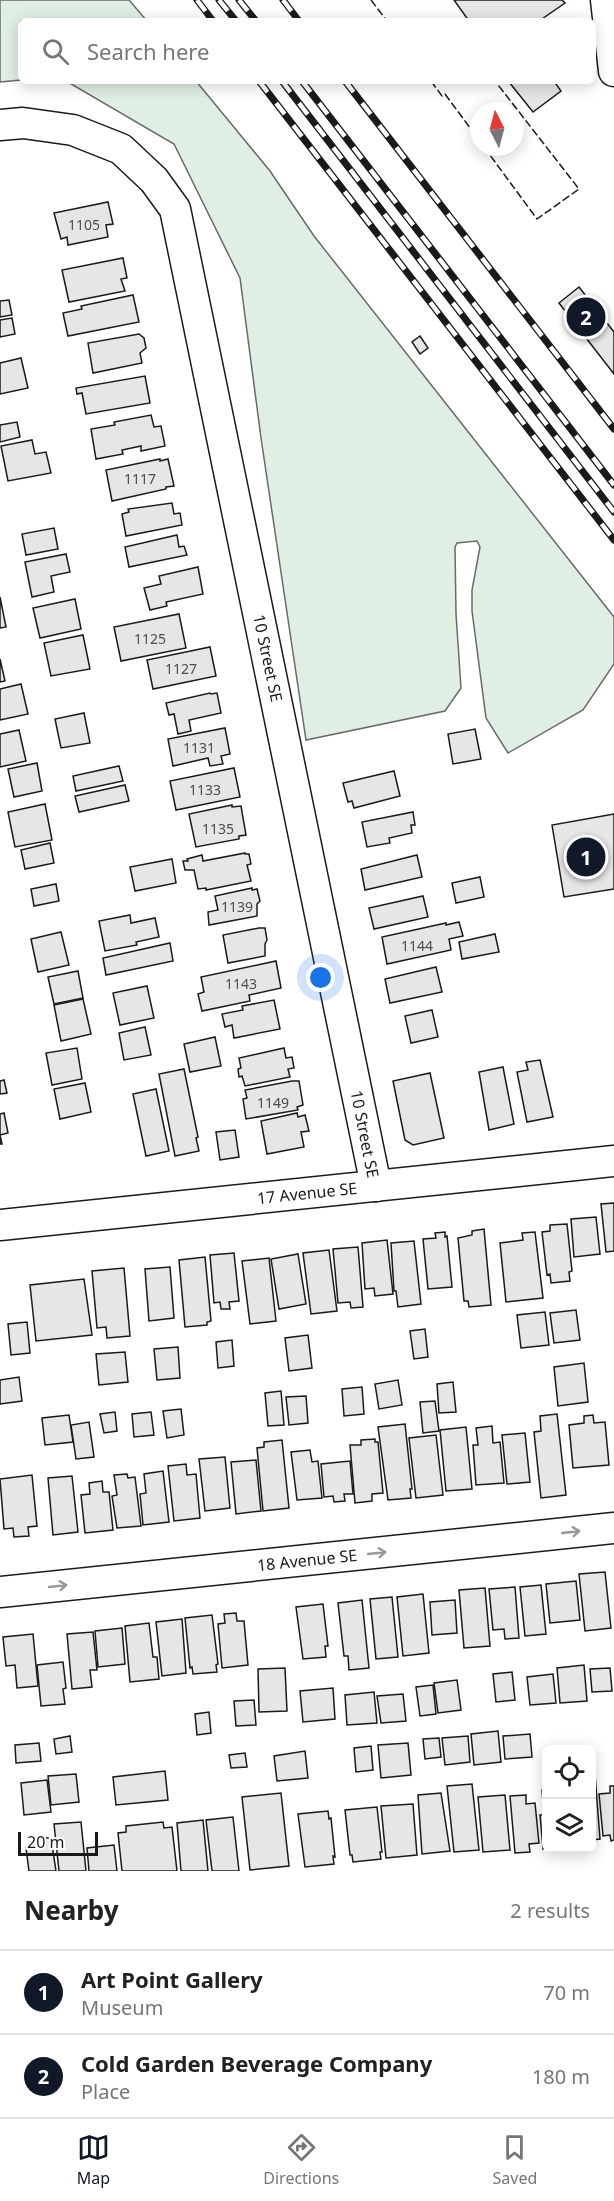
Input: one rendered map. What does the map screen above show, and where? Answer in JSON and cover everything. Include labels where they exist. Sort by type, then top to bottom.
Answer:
[{"type":"street","points":[[606,0],[614,71]]},
{"type":"street","name":"10 Street SE","points":[[0,125],[23,123],[73,130],[121,149],[154,180],[176,209],[376,1186]]},
{"type":"street","name":"17 Avenue SE","points":[[0,1225],[614,1161]]},
{"type":"street","name":"18 Avenue SE","points":[[0,1592],[614,1528]]},
{"type":"green space","points":[[0,0],[129,0],[144,18],[18,18],[18,80],[0,82]]},
{"type":"green space","points":[[71,84],[198,84],[270,171],[314,236],[614,617],[614,664],[583,710],[508,753],[486,718],[472,611],[472,590],[480,547],[477,541],[457,543],[455,547],[456,614],[461,688],[445,711],[306,740],[261,438],[240,278],[174,144]]},
{"type":"building","points":[[454,0],[562,0],[565,3],[543,18],[467,18]]},
{"type":"building","points":[[511,84],[556,84],[561,91],[533,112]]},
{"type":"building","points":[[108,202],[113,224],[106,225],[108,237],[68,245],[67,237],[61,239],[54,213]]},
{"type":"building","points":[[123,258],[127,278],[121,279],[125,291],[69,302],[62,270]]},
{"type":"building","points":[[579,287],[614,332],[614,374],[559,303]]},
{"type":"building","points":[[133,295],[139,322],[68,336],[63,313],[82,309],[81,306]]},
{"type":"building","points":[[9,300],[12,315],[0,317],[0,301]]},
{"type":"building","points":[[12,318],[15,334],[0,337],[0,320]]},
{"type":"building","points":[[139,334],[144,338],[146,348],[140,353],[142,363],[93,373],[88,343]]},
{"type":"building","points":[[420,336],[428,348],[420,354],[412,342]]},
{"type":"building","points":[[21,358],[28,388],[0,394],[0,363]]},
{"type":"building","points":[[145,376],[150,403],[86,414],[82,393],[77,394],[76,388]]},
{"type":"building","points":[[151,415],[154,427],[161,426],[165,446],[141,451],[141,446],[122,450],[123,454],[96,459],[91,429]]},
{"type":"building","points":[[17,422],[20,437],[0,442],[0,425]]},
{"type":"building","points":[[32,440],[35,454],[46,452],[51,473],[8,481],[1,446]]},
{"type":"building","points":[[160,459],[160,461],[168,459],[174,486],[112,501],[106,470]]},
{"type":"building","points":[[172,503],[174,514],[180,513],[182,525],[126,536],[122,514],[129,512],[128,509]]},
{"type":"building","points":[[54,528],[58,549],[26,555],[22,534]]},
{"type":"building","points":[[177,535],[179,547],[184,546],[187,555],[129,567],[125,547]]},
{"type":"building","points":[[66,554],[70,572],[51,576],[54,592],[32,597],[25,562]]},
{"type":"building","points":[[198,567],[203,594],[166,602],[167,606],[150,610],[144,588],[161,584],[159,576]]},
{"type":"building","points":[[0,597],[6,627],[0,628]]},
{"type":"building","points":[[75,599],[81,629],[40,638],[33,608]]},
{"type":"building","points":[[179,614],[186,648],[121,661],[114,627]]},
{"type":"building","points":[[83,635],[90,669],[51,676],[44,643]]},
{"type":"building","points":[[210,647],[216,676],[153,689],[147,660]]},
{"type":"building","points":[[0,659],[5,681],[0,682]]},
{"type":"building","points":[[21,684],[28,714],[0,720],[0,689]]},
{"type":"building","points":[[217,693],[221,713],[189,720],[191,731],[178,734],[174,714],[169,715],[166,703]]},
{"type":"building","points":[[84,713],[90,743],[61,748],[55,719]]},
{"type":"building","points":[[225,728],[230,754],[221,756],[223,764],[210,766],[208,758],[173,766],[168,739]]},
{"type":"building","points":[[475,729],[481,759],[453,764],[448,734]]},
{"type":"building","points":[[19,730],[26,761],[0,767],[0,734]]},
{"type":"building","points":[[37,763],[42,791],[14,797],[8,769]]},
{"type":"building","points":[[119,766],[123,781],[76,791],[73,776]]},
{"type":"building","points":[[234,768],[240,797],[176,810],[170,781]]},
{"type":"building","points":[[394,771],[400,796],[354,808],[352,801],[348,802],[343,783]]},
{"type":"building","points":[[125,785],[129,801],[79,812],[75,796]]},
{"type":"building","points":[[45,804],[52,840],[15,847],[8,812]]},
{"type":"building","points":[[232,805],[232,807],[241,806],[246,835],[239,836],[239,839],[196,847],[189,814]]},
{"type":"building","points":[[413,812],[415,825],[411,825],[412,833],[389,838],[390,843],[367,847],[362,822]]},
{"type":"building","points":[[614,814],[614,889],[564,897],[552,825]]},
{"type":"building","points":[[50,843],[54,863],[25,869],[21,850]]},
{"type":"building","points":[[249,854],[251,864],[247,865],[251,881],[206,890],[206,888],[198,889],[194,870],[185,870],[183,861],[202,855],[203,861]]},
{"type":"building","points":[[417,855],[422,877],[365,890],[361,869]]},
{"type":"building","points":[[172,859],[176,883],[135,891],[130,867]]},
{"type":"building","points":[[480,877],[484,897],[456,903],[452,883]]},
{"type":"building","points":[[56,884],[59,901],[34,906],[31,889]]},
{"type":"building","points":[[252,888],[252,890],[257,889],[260,901],[257,904],[257,916],[209,925],[208,912],[218,910],[215,896]]},
{"type":"building","points":[[423,896],[428,917],[374,929],[369,908]]},
{"type":"building","points":[[130,915],[131,923],[155,918],[159,937],[136,942],[137,945],[105,951],[99,921]]},
{"type":"building","points":[[459,922],[463,936],[449,939],[451,950],[387,964],[382,937]]},
{"type":"building","points":[[265,928],[267,940],[265,956],[228,963],[223,935]]},
{"type":"building","points":[[61,932],[69,965],[38,972],[31,939]]},
{"type":"building","points":[[495,934],[499,952],[462,959],[459,942]]},
{"type":"building","points":[[170,943],[173,961],[106,975],[103,958]]},
{"type":"building","points":[[276,961],[281,988],[249,995],[250,1001],[202,1011],[198,994],[204,992],[201,977]]},
{"type":"building","points":[[436,967],[442,992],[390,1003],[385,979]]},
{"type":"building","points":[[78,971],[83,998],[54,1004],[48,977]]},
{"type":"building","points":[[147,986],[154,1018],[120,1025],[113,993]]},
{"type":"building","points":[[83,999],[91,1034],[61,1041],[54,1005]]},
{"type":"building","points":[[274,1000],[280,1029],[234,1038],[232,1025],[225,1027],[222,1014],[243,1010],[242,1006]]},
{"type":"building","points":[[432,1010],[438,1037],[411,1043],[405,1016]]},
{"type":"building","points":[[145,1027],[151,1055],[124,1060],[119,1033]]},
{"type":"building","points":[[215,1037],[221,1066],[190,1072],[184,1044]]},
{"type":"building","points":[[77,1048],[82,1079],[52,1085],[46,1053]]},
{"type":"building","points":[[284,1048],[286,1058],[292,1057],[294,1068],[288,1069],[290,1077],[245,1086],[242,1076],[239,1077],[238,1069],[241,1068],[239,1058]]},
{"type":"building","points":[[540,1060],[553,1117],[527,1122],[517,1072],[528,1070],[526,1062]]},
{"type":"building","points":[[503,1067],[514,1124],[489,1130],[479,1072]]},
{"type":"building","points":[[184,1069],[199,1151],[175,1156],[159,1074]]},
{"type":"building","points":[[430,1073],[444,1138],[413,1145],[405,1140],[393,1081]]},
{"type":"building","points":[[4,1080],[7,1093],[0,1094],[0,1081]]},
{"type":"building","points":[[299,1081],[303,1105],[297,1107],[298,1110],[246,1119],[243,1099],[247,1098],[245,1090]]},
{"type":"building","points":[[85,1083],[91,1112],[60,1119],[54,1089]]},
{"type":"building","points":[[156,1089],[169,1151],[146,1156],[133,1094]]},
{"type":"building","points":[[4,1113],[8,1133],[0,1135],[0,1114]]},
{"type":"building","points":[[297,1113],[298,1117],[305,1115],[309,1131],[301,1132],[304,1147],[267,1154],[261,1121]]},
{"type":"building","points":[[235,1130],[239,1157],[220,1160],[216,1132]]},
{"type":"building","points":[[614,1203],[614,1251],[606,1252],[601,1204]]},
{"type":"building","points":[[596,1217],[600,1254],[574,1257],[571,1219]]},
{"type":"building","points":[[567,1224],[572,1271],[569,1272],[570,1281],[551,1283],[550,1274],[547,1275],[542,1232],[550,1231],[550,1225]]},
{"type":"building","points":[[484,1229],[491,1305],[469,1307],[468,1301],[464,1301],[458,1238],[472,1235],[472,1231]]},
{"type":"building","points":[[445,1232],[452,1287],[428,1289],[423,1239],[436,1238],[435,1233]]},
{"type":"building","points":[[535,1232],[543,1298],[506,1302],[500,1243],[523,1240],[522,1233]]},
{"type":"building","points":[[387,1240],[393,1294],[375,1296],[374,1288],[365,1289],[362,1243]]},
{"type":"building","points":[[414,1241],[421,1304],[398,1307],[396,1291],[394,1291],[391,1243]]},
{"type":"building","points":[[358,1247],[363,1307],[351,1308],[350,1302],[338,1303],[333,1249]]},
{"type":"building","points":[[329,1250],[337,1311],[311,1314],[303,1253]]},
{"type":"building","points":[[234,1253],[239,1301],[229,1302],[230,1309],[221,1309],[220,1302],[214,1303],[210,1255]]},
{"type":"building","points":[[298,1254],[306,1304],[279,1309],[271,1259]]},
{"type":"building","points":[[205,1257],[211,1321],[207,1322],[207,1325],[185,1327],[179,1260]]},
{"type":"building","points":[[269,1258],[276,1321],[250,1324],[242,1261]]},
{"type":"building","points":[[170,1267],[174,1318],[149,1321],[145,1269]]},
{"type":"building","points":[[124,1268],[130,1336],[107,1338],[106,1327],[97,1328],[92,1271]]},
{"type":"building","points":[[84,1279],[92,1335],[36,1341],[30,1285]]},
{"type":"building","points":[[576,1310],[580,1340],[554,1343],[550,1313]]},
{"type":"building","points":[[545,1312],[549,1345],[521,1348],[517,1315]]},
{"type":"building","points":[[27,1322],[30,1353],[11,1355],[8,1324]]},
{"type":"building","points":[[425,1329],[428,1357],[414,1359],[410,1331]]},
{"type":"building","points":[[308,1335],[312,1368],[289,1371],[285,1338]]},
{"type":"building","points":[[232,1340],[234,1366],[218,1368],[216,1342]]},
{"type":"building","points":[[178,1347],[180,1378],[157,1380],[154,1349]]},
{"type":"building","points":[[125,1352],[128,1382],[99,1385],[96,1354]]},
{"type":"building","points":[[584,1363],[588,1402],[558,1406],[554,1367]]},
{"type":"building","points":[[19,1377],[22,1401],[0,1404],[0,1380]]},
{"type":"building","points":[[398,1380],[402,1405],[379,1409],[375,1384]]},
{"type":"building","points":[[453,1382],[456,1412],[439,1413],[437,1384]]},
{"type":"building","points":[[362,1387],[364,1414],[344,1416],[342,1389]]},
{"type":"building","points":[[281,1391],[284,1425],[268,1426],[265,1393]]},
{"type":"building","points":[[306,1396],[308,1423],[289,1425],[286,1397]]},
{"type":"building","points":[[435,1401],[439,1431],[423,1433],[420,1402]]},
{"type":"building","points":[[181,1409],[184,1435],[167,1438],[163,1411]]},
{"type":"building","points":[[115,1412],[117,1431],[104,1433],[100,1414]]},
{"type":"building","points":[[151,1412],[154,1435],[134,1437],[132,1414]]},
{"type":"building","points":[[557,1414],[566,1495],[541,1498],[534,1432],[541,1431],[540,1416]]},
{"type":"building","points":[[69,1415],[73,1442],[45,1445],[42,1418]]},
{"type":"building","points":[[593,1415],[594,1423],[605,1422],[609,1465],[573,1468],[569,1425],[584,1423],[584,1416]]},
{"type":"building","points":[[89,1422],[94,1457],[76,1459],[71,1425]]},
{"type":"building","points":[[405,1424],[411,1498],[388,1500],[378,1427]]},
{"type":"building","points":[[492,1426],[493,1443],[500,1442],[504,1483],[476,1485],[473,1445],[478,1445],[476,1428]]},
{"type":"building","points":[[466,1427],[472,1489],[446,1491],[440,1430]]},
{"type":"building","points":[[525,1433],[530,1482],[507,1484],[502,1435]]},
{"type":"building","points":[[436,1435],[443,1495],[416,1498],[409,1438]]},
{"type":"building","points":[[375,1439],[375,1442],[378,1442],[383,1493],[372,1494],[372,1501],[355,1503],[350,1445],[361,1445],[361,1440]]},
{"type":"building","points":[[282,1440],[289,1508],[263,1511],[257,1448],[264,1447],[264,1442]]},
{"type":"building","points":[[310,1450],[312,1462],[318,1461],[322,1498],[297,1500],[291,1452]]},
{"type":"building","points":[[225,1457],[230,1508],[205,1511],[199,1459]]},
{"type":"building","points":[[256,1460],[261,1511],[236,1514],[231,1462]]},
{"type":"building","points":[[350,1461],[353,1494],[344,1494],[345,1501],[334,1502],[333,1496],[324,1497],[321,1464]]},
{"type":"building","points":[[186,1464],[187,1475],[196,1474],[200,1518],[174,1521],[168,1466]]},
{"type":"building","points":[[163,1471],[169,1522],[143,1525],[140,1494],[146,1493],[144,1474]]},
{"type":"building","points":[[127,1474],[128,1478],[135,1477],[141,1526],[117,1528],[112,1496],[117,1495],[114,1475]]},
{"type":"building","points":[[32,1475],[37,1526],[28,1527],[29,1536],[14,1537],[13,1528],[4,1529],[0,1479]]},
{"type":"building","points":[[72,1476],[78,1532],[53,1535],[48,1478]]},
{"type":"building","points":[[102,1481],[103,1492],[109,1492],[113,1530],[85,1533],[81,1495],[90,1494],[89,1483]]},
{"type":"building","points":[[605,1572],[611,1628],[585,1631],[579,1574]]},
{"type":"building","points":[[576,1581],[580,1620],[550,1623],[546,1584]]},
{"type":"building","points":[[541,1585],[546,1634],[525,1636],[520,1587]]},
{"type":"building","points":[[515,1587],[519,1638],[505,1639],[504,1629],[493,1630],[489,1589]]},
{"type":"building","points":[[485,1588],[490,1646],[464,1648],[459,1590]]},
{"type":"building","points":[[423,1594],[429,1653],[403,1656],[397,1597]]},
{"type":"building","points":[[392,1597],[398,1657],[376,1659],[370,1599]]},
{"type":"building","points":[[362,1600],[369,1668],[349,1670],[348,1656],[344,1656],[338,1603]]},
{"type":"building","points":[[455,1600],[457,1633],[432,1635],[430,1602]]},
{"type":"building","points":[[323,1604],[328,1646],[325,1646],[326,1657],[303,1659],[296,1607]]},
{"type":"building","points":[[236,1613],[237,1621],[244,1621],[248,1665],[222,1668],[218,1624],[225,1623],[224,1614]]},
{"type":"building","points":[[212,1615],[217,1672],[193,1674],[192,1667],[190,1668],[185,1618]]},
{"type":"building","points":[[182,1619],[186,1673],[162,1676],[156,1622]]},
{"type":"building","points":[[149,1623],[153,1657],[157,1657],[159,1679],[130,1682],[125,1626]]},
{"type":"building","points":[[122,1628],[125,1664],[98,1667],[95,1631]]},
{"type":"building","points":[[93,1632],[97,1670],[90,1670],[92,1687],[72,1689],[67,1634]]},
{"type":"building","points":[[33,1634],[38,1686],[17,1688],[15,1665],[6,1666],[3,1637]]},
{"type":"building","points":[[63,1662],[65,1704],[41,1706],[37,1665]]},
{"type":"building","points":[[584,1665],[587,1701],[560,1703],[557,1668]]},
{"type":"building","points":[[285,1668],[287,1711],[259,1712],[258,1669]]},
{"type":"building","points":[[610,1668],[612,1691],[592,1692],[590,1669]]},
{"type":"building","points":[[512,1672],[515,1700],[496,1702],[493,1674]]},
{"type":"building","points":[[553,1674],[556,1703],[530,1705],[527,1677]]},
{"type":"building","points":[[457,1680],[461,1710],[438,1713],[434,1683]]},
{"type":"building","points":[[433,1685],[436,1714],[420,1716],[416,1687]]},
{"type":"building","points":[[333,1688],[335,1719],[303,1722],[300,1691]]},
{"type":"building","points":[[374,1692],[377,1723],[347,1725],[345,1695]]},
{"type":"building","points":[[403,1694],[406,1721],[381,1723],[377,1696]]},
{"type":"building","points":[[254,1700],[256,1725],[236,1726],[234,1701]]},
{"type":"building","points":[[209,1712],[211,1733],[197,1735],[195,1714]]},
{"type":"building","points":[[498,1731],[501,1762],[474,1765],[471,1734]]},
{"type":"building","points":[[530,1734],[532,1757],[505,1759],[503,1736]]},
{"type":"building","points":[[70,1736],[72,1752],[56,1754],[54,1739]]},
{"type":"building","points":[[468,1736],[470,1762],[445,1765],[442,1738]]},
{"type":"building","points":[[439,1738],[441,1757],[425,1759],[423,1739]]},
{"type":"building","points":[[39,1743],[41,1761],[16,1763],[15,1745]]},
{"type":"building","points":[[408,1743],[411,1775],[381,1778],[378,1745]]},
{"type":"building","points":[[371,1746],[373,1770],[356,1772],[354,1748]]},
{"type":"building","points":[[305,1751],[308,1778],[277,1781],[274,1756]]},
{"type":"building","points":[[245,1753],[247,1767],[231,1768],[229,1755]]},
{"type":"building","points":[[165,1771],[168,1800],[116,1805],[113,1777]]},
{"type":"building","points":[[76,1774],[79,1802],[51,1805],[48,1776]]},
{"type":"building","points":[[47,1780],[51,1812],[24,1815],[21,1783]]},
{"type":"building","points":[[472,1784],[479,1850],[454,1852],[447,1786]]},
{"type":"building","points":[[610,1786],[614,1786],[614,1840],[611,1841],[610,1835],[603,1836],[599,1794],[610,1793]]},
{"type":"building","points":[[596,1787],[600,1839],[596,1840]]},
{"type":"building","points":[[281,1793],[289,1866],[250,1870],[242,1797]]},
{"type":"building","points":[[441,1793],[450,1851],[422,1854],[418,1795]]},
{"type":"building","points":[[505,1795],[510,1850],[483,1852],[478,1797]]},
{"type":"building","points":[[526,1795],[526,1804],[535,1803],[539,1843],[529,1844],[530,1852],[515,1853],[510,1796]]},
{"type":"building","points":[[413,1804],[417,1855],[386,1858],[381,1806]]},
{"type":"building","points":[[377,1807],[381,1859],[353,1862],[352,1855],[350,1855],[345,1810]]},
{"type":"building","points":[[328,1811],[329,1819],[331,1818],[334,1864],[305,1867],[298,1814]]},
{"type":"building","points":[[540,1815],[542,1815],[542,1838]]},
{"type":"building","points":[[233,1817],[239,1871],[212,1871],[206,1820]]},
{"type":"building","points":[[203,1820],[208,1871],[181,1871],[177,1823]]},
{"type":"building","points":[[81,1822],[86,1871],[59,1871],[54,1824]]},
{"type":"building","points":[[163,1822],[164,1828],[172,1827],[177,1871],[122,1871],[118,1833],[126,1832],[126,1826]]},
{"type":"building","points":[[43,1838],[51,1838],[56,1871],[29,1871],[26,1848],[44,1845]]},
{"type":"building","points":[[114,1845],[117,1871],[89,1871],[87,1848]]},
{"type":"railway","points":[[197,0],[211,18]]},
{"type":"railway","points":[[219,0],[234,18]]},
{"type":"railway","points":[[239,0],[254,18]]},
{"type":"railway","points":[[283,0],[297,18]]},
{"type":"railway","points":[[261,84],[614,540]]},
{"type":"railway","points":[[284,84],[614,512]]},
{"type":"railway","points":[[304,84],[614,485]]},
{"type":"railway","points":[[347,84],[614,429]]},
{"type":"fence","points":[[371,0],[385,18]]},
{"type":"fence","points":[[433,84],[442,96],[445,94],[470,128]]},
{"type":"fence","points":[[497,84],[511,102]]},
{"type":"fence","points":[[491,156],[537,219],[579,189],[524,118]]},
{"type":"place","name":"Cold Garden Beverage Company","points":[[586,317]]},
{"type":"place","name":"Art Point Gallery","points":[[586,857]]}]
